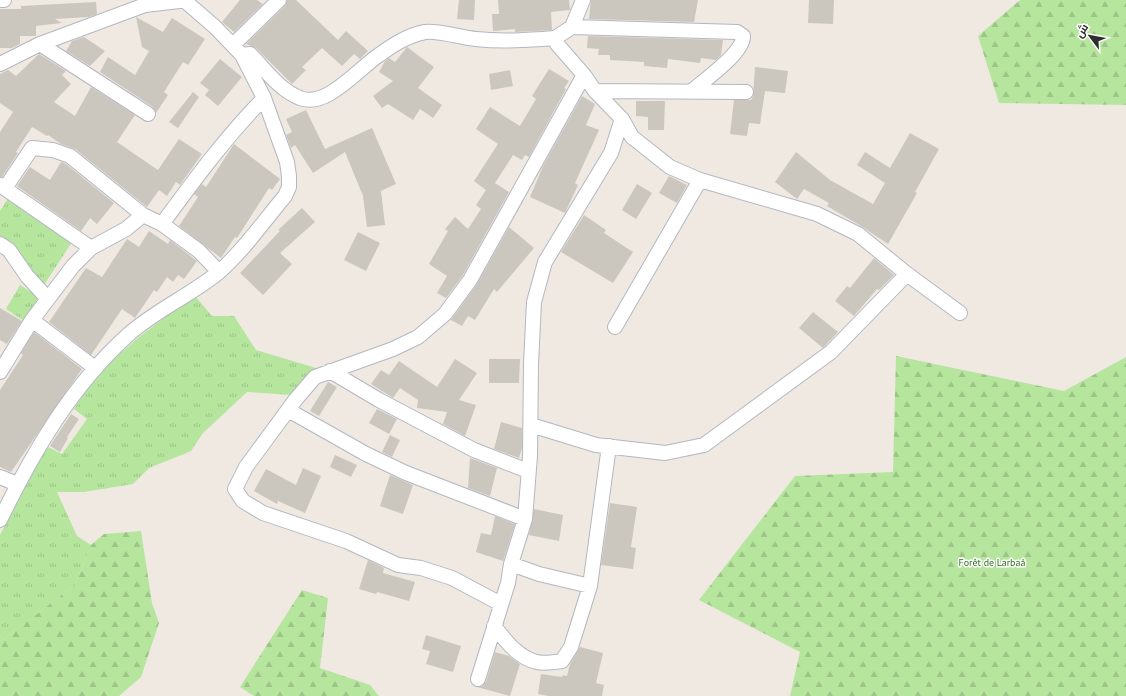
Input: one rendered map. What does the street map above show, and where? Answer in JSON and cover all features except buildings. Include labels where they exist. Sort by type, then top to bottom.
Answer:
[{"type":"street","points":[[237,50],[279,0]]},
{"type":"street","points":[[572,27],[582,0]]},
{"type":"street","points":[[0,64],[40,44],[145,2],[186,1],[215,27],[237,50],[264,98],[287,162],[290,176],[289,187],[285,196],[219,272],[148,319],[129,334],[95,368],[45,435],[17,484],[0,520]]},
{"type":"street","points":[[237,50],[250,54],[281,86],[300,98],[312,101],[333,92],[378,55],[409,37],[426,32],[477,40],[528,40],[555,38],[572,27],[737,32],[743,36],[743,41],[733,56],[692,91]]},
{"type":"street","points":[[555,38],[557,44],[584,74],[595,91],[622,119],[632,137],[670,167],[700,180],[767,198],[817,214],[858,234],[907,274],[960,313]]},
{"type":"street","points":[[40,44],[148,114]]},
{"type":"street","points":[[501,604],[452,578],[421,568],[398,565],[346,541],[263,513],[243,501],[235,488],[246,467],[288,410],[315,377],[393,349],[418,337],[445,314],[470,280],[584,74]]},
{"type":"street","points":[[595,91],[746,92]]},
{"type":"street","points":[[162,224],[231,132],[264,98]]},
{"type":"street","points":[[478,679],[508,583],[525,519],[530,456],[531,364],[534,302],[545,262],[611,153],[622,119]]},
{"type":"street","points":[[91,248],[3,186],[32,148],[53,150],[70,156],[143,215],[162,224],[199,251],[219,272]]},
{"type":"street","points":[[615,327],[700,180]]},
{"type":"street","points":[[0,372],[5,354],[73,266],[91,248],[126,229],[143,215]]},
{"type":"street","points":[[0,244],[9,250],[27,276],[48,299]]},
{"type":"street","points":[[531,425],[596,444],[665,453],[704,445],[831,352],[907,274]]},
{"type":"street","points":[[32,320],[95,368]]},
{"type":"street","points":[[330,371],[379,400],[474,450],[528,471]]},
{"type":"street","points":[[288,410],[366,454],[406,473],[525,519]]},
{"type":"street","points":[[494,626],[507,643],[519,653],[537,662],[562,661],[571,647],[590,586],[609,446]]},
{"type":"street","points":[[0,477],[17,484]]},
{"type":"street","points":[[512,564],[539,574],[590,586]]},
{"type":"green space","points":[[1020,0],[1126,0],[1126,105],[999,103],[978,36]]},
{"type":"green space","points":[[9,197],[72,242],[42,288],[0,239],[0,211]]},
{"type":"green space","points":[[20,285],[39,297],[24,321],[6,309]]},
{"type":"green space","points":[[195,296],[212,316],[234,316],[256,350],[316,368],[292,395],[247,392],[203,433],[191,451],[149,468],[133,484],[84,492],[57,492],[77,536],[91,545],[75,585],[0,642],[0,535],[46,446],[62,454],[87,419],[74,409],[86,391],[128,346]]},
{"type":"green space","name":"Forêt de Larbaâ","points":[[896,356],[1064,391],[1126,357],[1126,696],[790,696],[800,652],[699,600],[795,476],[893,472]]},
{"type":"green space","points":[[141,531],[152,603],[159,623],[141,677],[119,696],[0,696],[0,642],[75,585],[91,545],[104,534]]},
{"type":"green space","points":[[302,590],[328,598],[320,668],[370,685],[379,696],[254,696],[240,687]]}]
